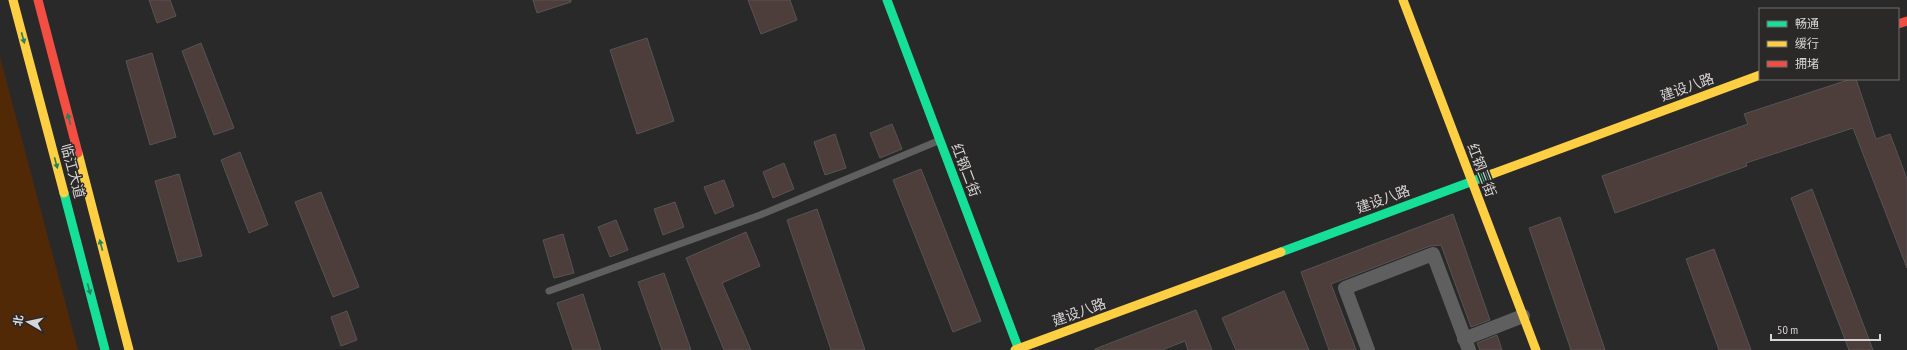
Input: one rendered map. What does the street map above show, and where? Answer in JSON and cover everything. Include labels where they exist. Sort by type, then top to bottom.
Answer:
[{"type":"main road","name":"临江大道","points":[[14,0],[105,350]]},
{"type":"main road","name":"临江大道","points":[[38,0],[129,350]]},
{"type":"main road","name":"红钢二街","points":[[887,0],[1018,350]]},
{"type":"main road","name":"红钢三街","points":[[1402,0],[1536,350]]},
{"type":"main road","name":"建设八路","points":[[1018,350],[1759,75]]},
{"type":"street","points":[[1368,350],[1345,288],[1433,254],[1466,344],[1523,316]]},
{"type":"lane","points":[[549,291],[760,215],[940,140]]},
{"type":"shaded area","points":[[0,57],[78,350],[0,350]]},
{"type":"building","points":[[149,0],[170,0],[176,16],[157,23]]},
{"type":"building","points":[[533,0],[571,0],[571,2],[537,13]]},
{"type":"building","points":[[748,0],[790,0],[797,20],[761,34]]},
{"type":"building","points":[[647,38],[674,121],[637,134],[610,50]]},
{"type":"building","points":[[201,43],[234,128],[214,135],[182,51]]},
{"type":"building","points":[[152,53],[176,137],[150,145],[126,61]]},
{"type":"building","points":[[1848,80],[1856,80],[1876,139],[1890,134],[1907,179],[1907,268],[1853,128],[1746,163],[1747,166],[1615,213],[1602,176],[1748,124],[1744,114]]},
{"type":"building","points":[[892,124],[902,149],[880,158],[870,133]]},
{"type":"building","points":[[835,134],[846,168],[825,175],[814,142]]},
{"type":"building","points":[[240,152],[268,225],[249,233],[221,160]]},
{"type":"building","points":[[784,163],[794,189],[773,198],[763,172]]},
{"type":"building","points":[[921,169],[981,321],[953,332],[893,180]]},
{"type":"building","points":[[179,174],[202,256],[178,262],[155,181]]},
{"type":"building","points":[[724,180],[734,206],[715,214],[704,187]]},
{"type":"building","points":[[1812,189],[1873,350],[1849,350],[1791,198]]},
{"type":"building","points":[[321,192],[359,287],[333,297],[295,202]]},
{"type":"building","points":[[675,202],[684,227],[663,235],[654,209]]},
{"type":"building","points":[[817,209],[865,350],[831,350],[787,220]]},
{"type":"building","points":[[1453,214],[1490,320],[1471,327],[1441,245],[1430,246],[1331,284],[1356,350],[1329,350],[1301,272]]},
{"type":"building","points":[[1560,217],[1605,350],[1571,350],[1529,228]]},
{"type":"building","points":[[616,220],[628,250],[610,257],[598,227]]},
{"type":"building","points":[[746,232],[760,266],[722,283],[751,350],[724,350],[686,258]]},
{"type":"building","points":[[563,234],[574,273],[554,278],[543,240]]},
{"type":"building","points":[[1714,249],[1751,350],[1719,350],[1686,259]]},
{"type":"building","points":[[664,273],[691,350],[662,350],[638,282]]},
{"type":"building","points":[[1284,291],[1309,350],[1236,350],[1222,318]]},
{"type":"building","points":[[583,294],[601,350],[573,350],[557,303]]},
{"type":"building","points":[[1196,310],[1212,350],[1188,350],[1185,341],[1162,350],[1095,350],[1095,349]]},
{"type":"building","points":[[347,311],[357,340],[341,346],[331,317]]},
{"type":"building","points":[[1497,335],[1502,350],[1480,350],[1477,343]]},
{"type":"traffic: fast","points":[[887,0],[1019,350]]},
{"type":"traffic: fast","points":[[1281,252],[1492,174]]},
{"type":"traffic: fast","points":[[64,193],[105,350]]},
{"type":"traffic: slow","points":[[13,0],[64,193]]},
{"type":"traffic: slow","points":[[1403,0],[1536,350]]},
{"type":"traffic: slow","points":[[1492,174],[1759,75]]},
{"type":"traffic: slow","points":[[78,153],[129,350]]},
{"type":"traffic: slow","points":[[1015,350],[1281,252]]},
{"type":"traffic: jam","points":[[38,0],[78,153]]},
{"type":"traffic: jam","points":[[1899,24],[1907,21]]}]
